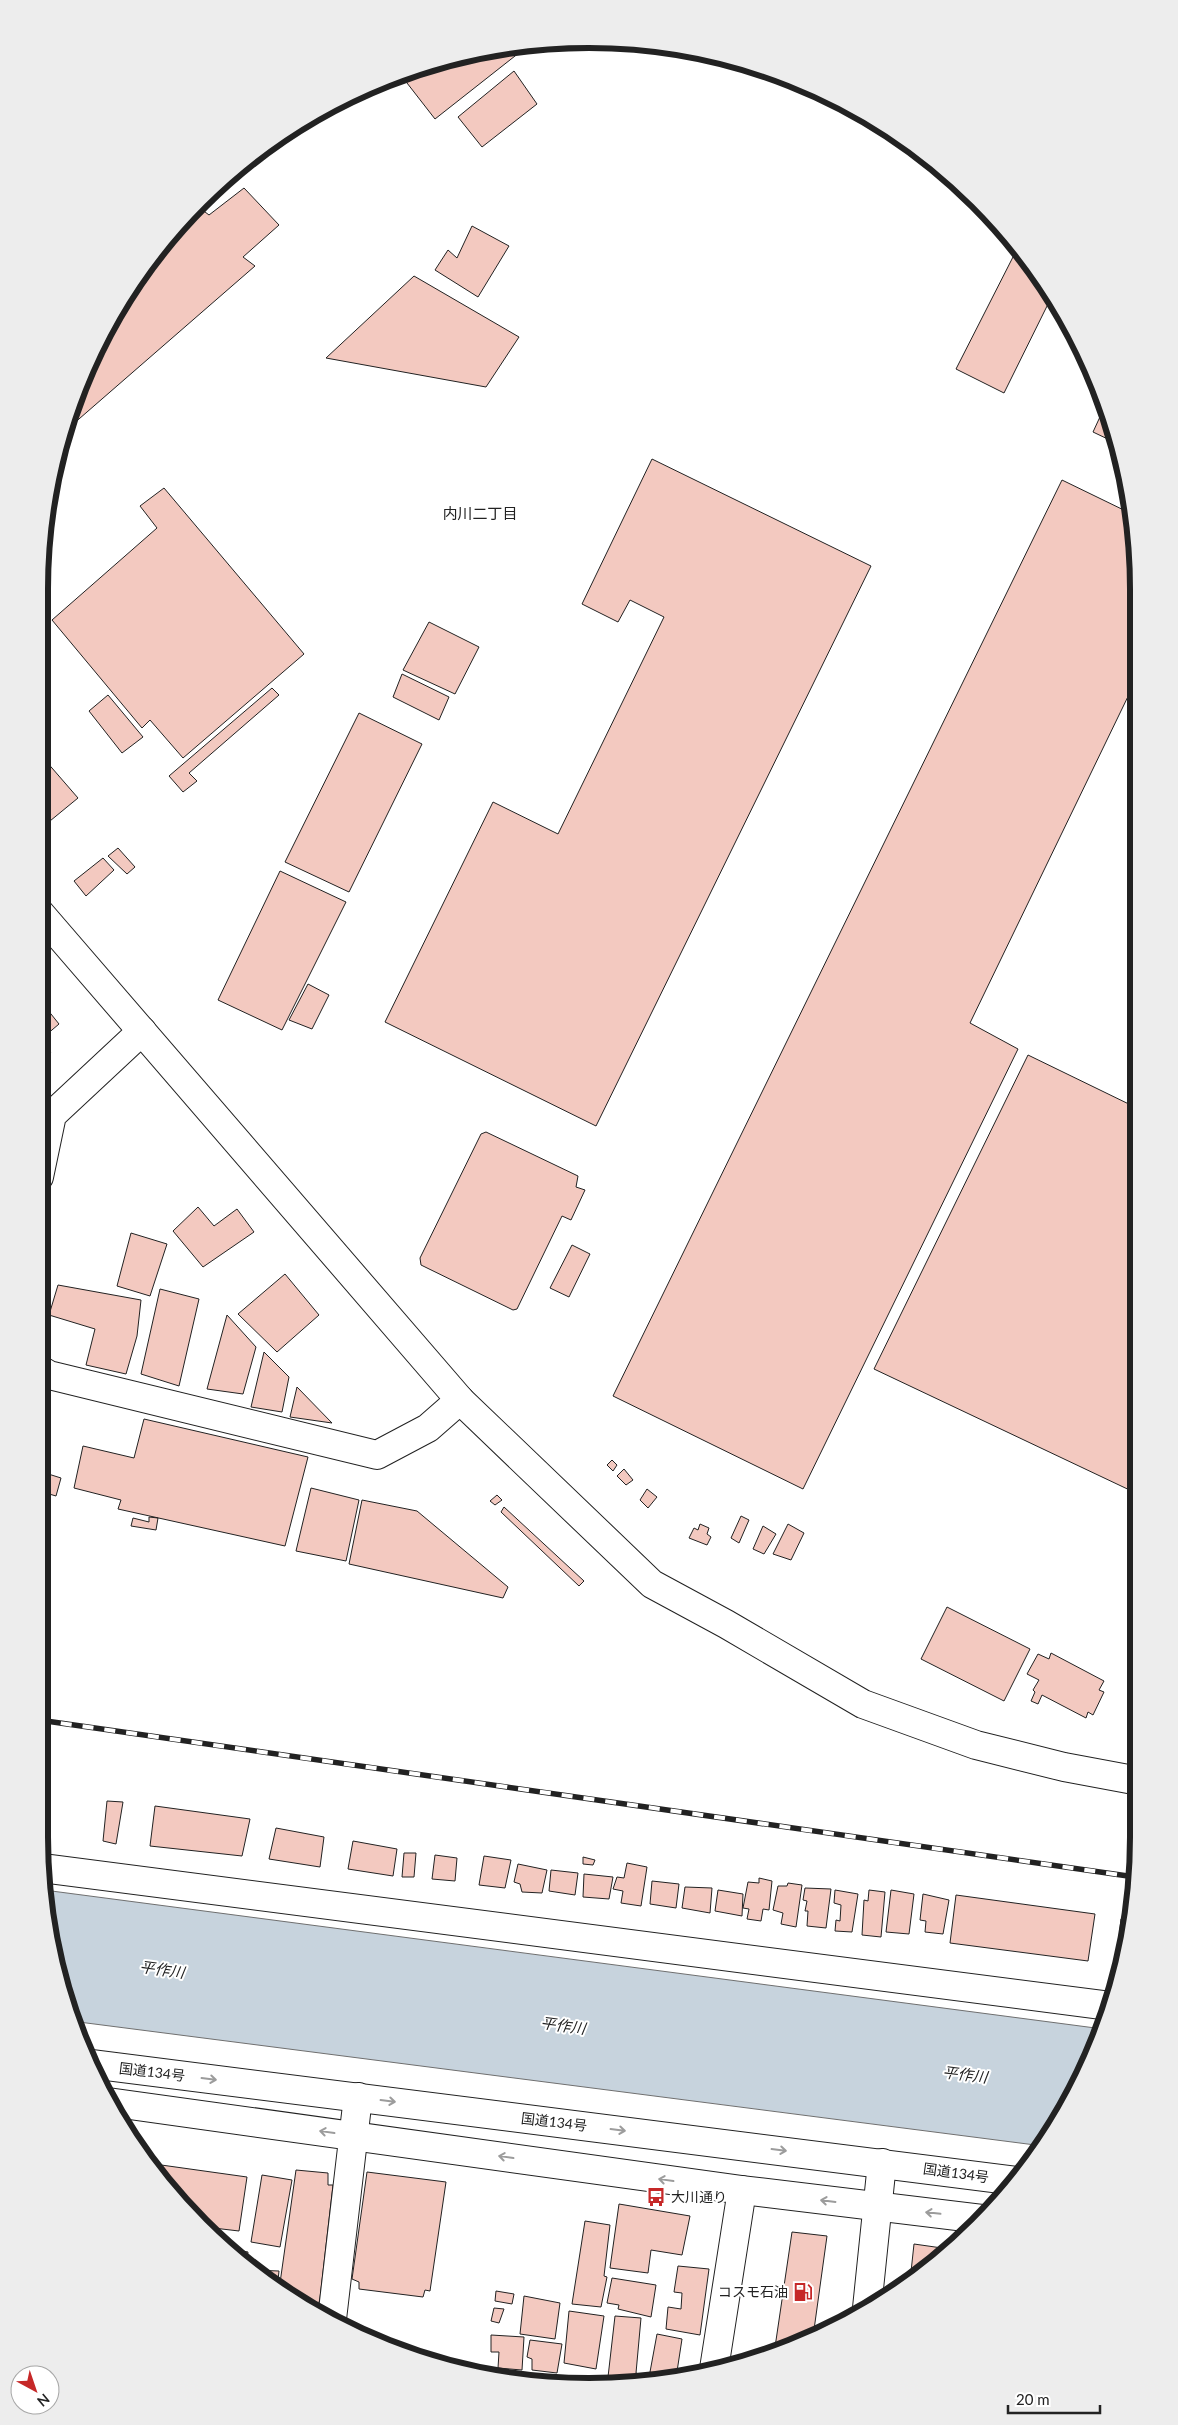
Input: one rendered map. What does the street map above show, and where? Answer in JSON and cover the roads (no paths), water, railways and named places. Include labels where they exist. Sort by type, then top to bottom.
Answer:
[{"type":"main road","points":[[48,922],[460,1400],[652,1584],[726,1624],[863,1704],[976,1745],[1064,1767],[1130,1779]]},
{"type":"main road","points":[[48,1134],[52,1115],[142,1030]]},
{"type":"main road","points":[[48,1374],[378,1455],[428,1428],[460,1400]]},
{"type":"main road","points":[[49,1869],[1103,2005]]},
{"type":"main road","name":"国道134号","points":[[99,2065],[1007,2180]]},
{"type":"main road","points":[[333,2313],[358,2097]]},
{"type":"main road","points":[[118,2103],[742,2190],[973,2218]]},
{"type":"main road","points":[[868,2300],[882,2163]]},
{"type":"main road","points":[[715,2362],[742,2190]]},
{"type":"water","name":"平作川","points":[[51,1891],[1095,2028],[1075,2075],[1058,2107],[1034,2145],[81,2022],[66,1976],[58,1942]]},
{"type":"railway","points":[[48,1721],[1129,1876]]},
{"type":"place","name":"大川通り","points":[[656,2197]]},
{"type":"place","name":"コスモ石油","points":[[803,2292]]},
{"type":"district","name":"内川二丁目","points":[[480,514]]}]
